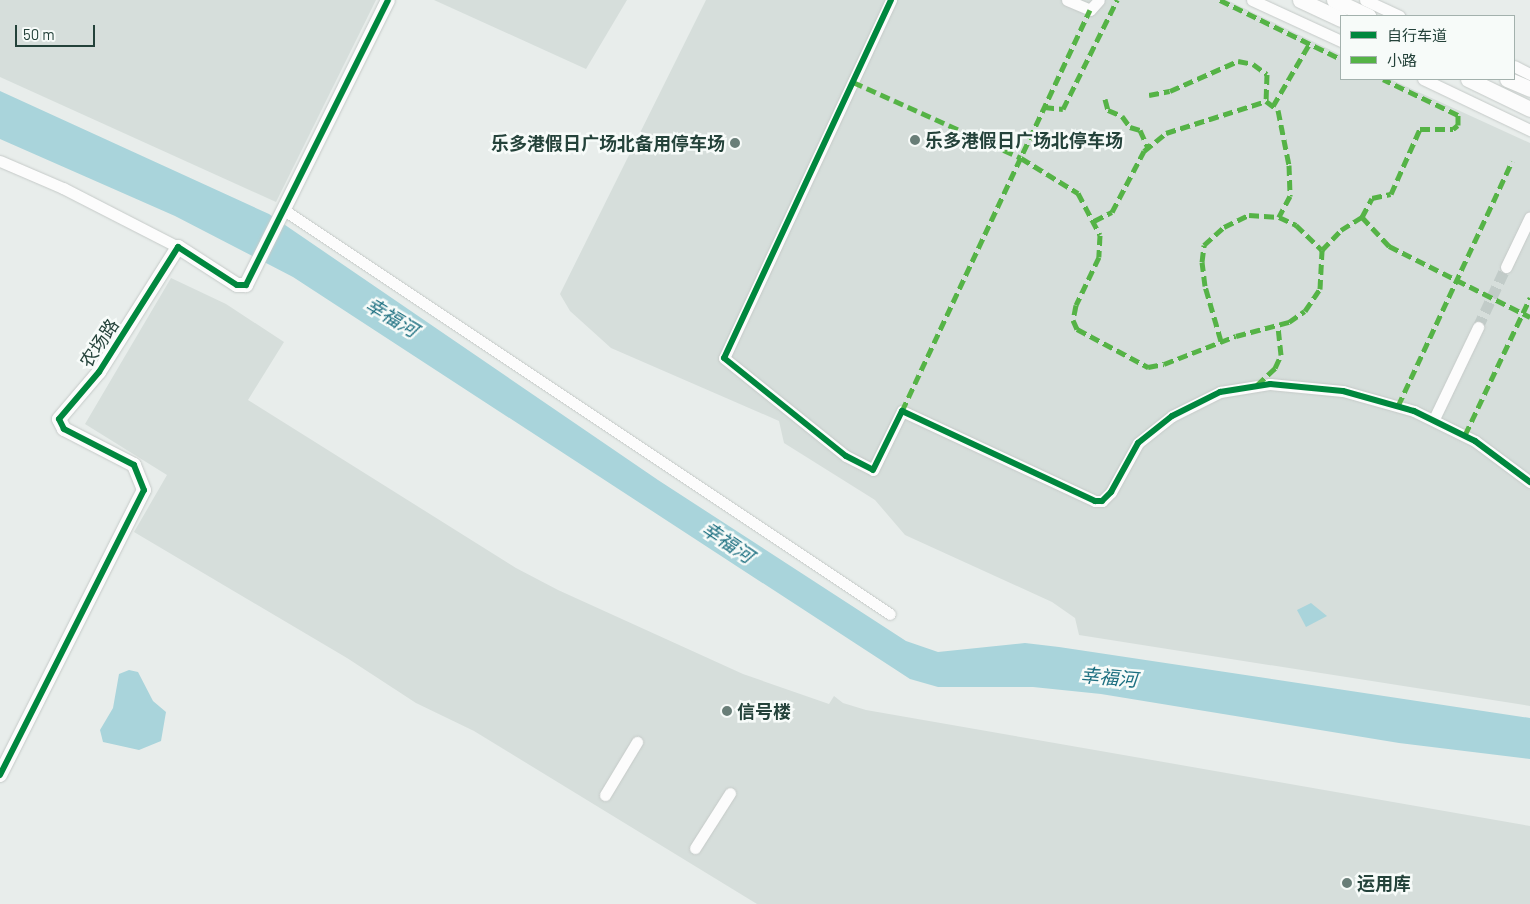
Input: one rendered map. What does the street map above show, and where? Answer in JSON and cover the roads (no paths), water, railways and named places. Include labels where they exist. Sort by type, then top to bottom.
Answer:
[{"type":"main road","points":[[1300,0],[1340,19]]},
{"type":"main road","points":[[1334,0],[1366,15]]},
{"type":"main road","points":[[1470,80],[1530,109]]},
{"type":"main road","points":[[1509,80],[1530,89]]},
{"type":"street","points":[[0,161],[64,188],[178,247],[237,285],[246,285],[256,271],[283,212],[388,0]]},
{"type":"street","points":[[891,0],[724,358],[846,456],[873,470],[902,411],[1095,501],[1102,501],[1111,492],[1138,443],[1172,416],[1220,392],[1270,384],[1305,386],[1371,398],[1434,419],[1475,441],[1530,482]]},
{"type":"street","points":[[1067,0],[1090,10],[1099,0]]},
{"type":"street","points":[[1252,0],[1340,41]]},
{"type":"street","points":[[1365,0],[1398,15]]},
{"type":"street","points":[[1515,66],[1530,74]]},
{"type":"street","points":[[1425,80],[1530,130]]},
{"type":"street","points":[[283,212],[890,614]]},
{"type":"street","points":[[1506,267],[1530,216]]},
{"type":"street","name":"农场路","points":[[0,775],[144,490],[134,465],[64,429],[59,419],[98,372],[178,247]]},
{"type":"street","points":[[1434,419],[1478,327]]},
{"type":"street","points":[[605,795],[637,742]]},
{"type":"street","points":[[695,848],[730,793]]},
{"type":"water","name":"幸福河","points":[[0,91],[269,214],[658,480],[906,641],[938,652],[1025,643],[1059,647],[1530,718],[1530,759],[1399,743],[1101,694],[1033,687],[938,687],[910,679],[293,277],[175,216],[0,139]]},
{"type":"water","points":[[1311,603],[1327,616],[1306,627],[1297,610]]},
{"type":"water","points":[[129,670],[138,672],[153,701],[166,712],[161,741],[139,750],[103,742],[100,730],[113,708],[119,674]]},
{"type":"tunnel","points":[[1478,327],[1506,267]]},
{"type":"place","name":"乐多港假日广场北停车场","points":[[915,140]]},
{"type":"place","name":"乐多港假日广场北备用停车场","points":[[735,143]]},
{"type":"place","name":"信号楼","points":[[727,711]]},
{"type":"place","name":"运用库","points":[[1347,883]]}]
